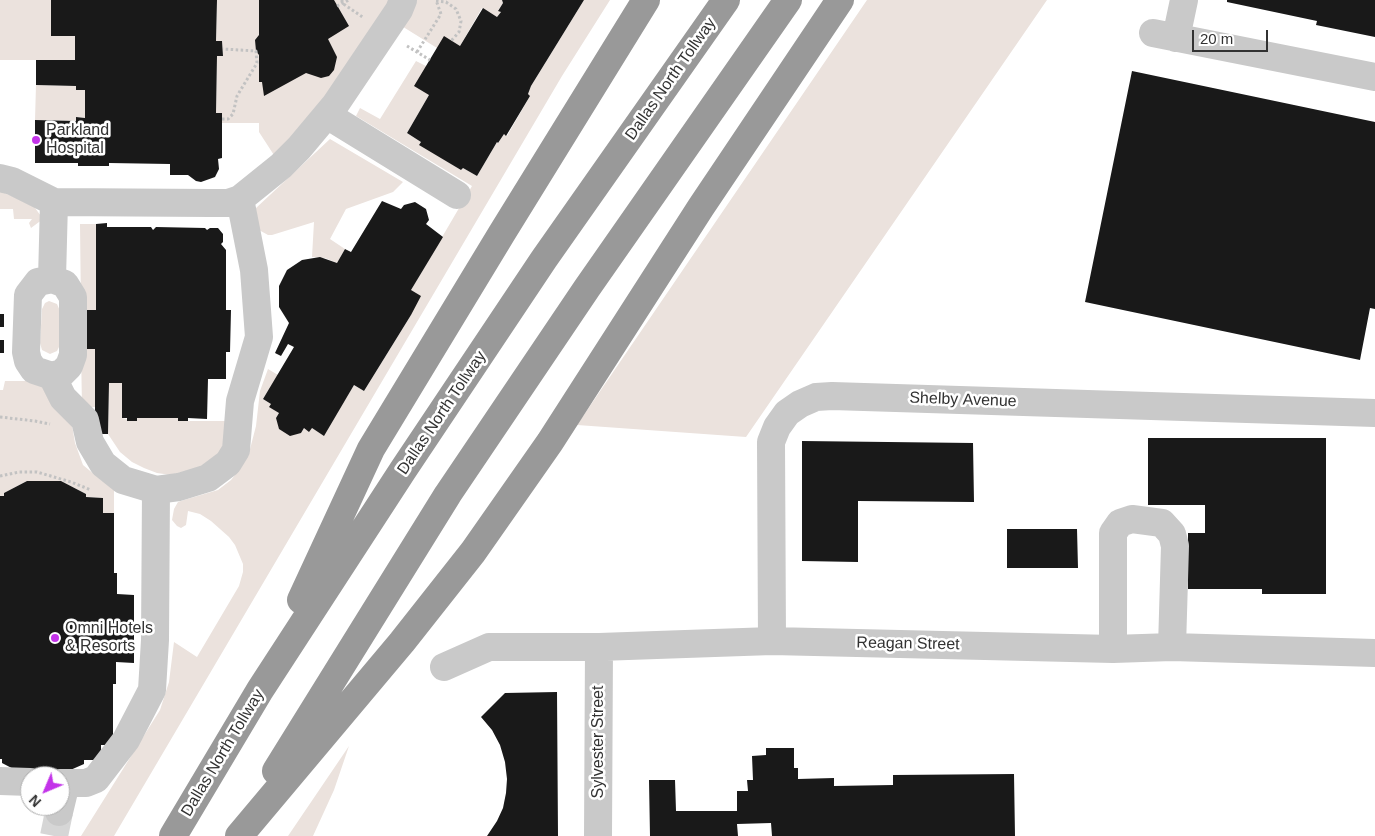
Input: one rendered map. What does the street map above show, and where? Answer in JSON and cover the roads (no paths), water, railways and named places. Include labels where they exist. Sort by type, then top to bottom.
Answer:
[{"type":"highway","points":[[260,690],[371,450],[646,0]]},
{"type":"highway","name":"Dallas North Tollway","points":[[173,836],[260,690],[403,470],[539,267],[726,0]]},
{"type":"highway","points":[[238,836],[448,494],[587,288],[788,0]]},
{"type":"highway","points":[[238,836],[402,642],[473,552],[550,442],[701,207],[840,0]]},
{"type":"street","points":[[0,178],[12,181],[54,202],[211,204],[228,203],[240,199],[281,166],[327,115],[385,31],[403,0]]},
{"type":"street","points":[[1184,0],[1164,35],[1375,77]]},
{"type":"street","points":[[327,115],[457,195]]},
{"type":"street","points":[[52,376],[63,398],[85,420],[90,442],[103,464],[123,480],[156,490],[179,487],[208,478],[228,463],[236,450],[240,402],[259,337],[254,270],[240,199]]},
{"type":"street","points":[[52,279],[54,202]]},
{"type":"street","points":[[52,279],[65,284],[73,297],[73,355],[69,366],[62,373],[52,376],[34,370],[28,361],[26,352],[28,294],[38,282],[52,279]]},
{"type":"street","name":"Shelby Avenue","points":[[772,641],[771,442],[777,427],[787,413],[800,404],[816,397],[1375,413]]},
{"type":"street","points":[[70,783],[86,783],[96,780],[126,740],[152,690],[155,640],[156,490]]},
{"type":"street","points":[[1114,649],[1113,533],[1120,523],[1132,520],[1162,523],[1172,534],[1175,546],[1172,647]]},
{"type":"street","name":"Reagan Street","points":[[444,667],[488,647],[599,647],[772,641],[1114,649],[1172,647],[1375,653]]},
{"type":"street","name":"Sylvester Street","points":[[598,836],[599,647]]},
{"type":"street","points":[[0,781],[20,782]]},
{"type":"tunnel","points":[[54,836],[58,816]]},
{"type":"place","name":"Parkland Hospital","points":[[36,140]]},
{"type":"place","name":"Omni Hotels & Resorts","points":[[55,638]]}]
